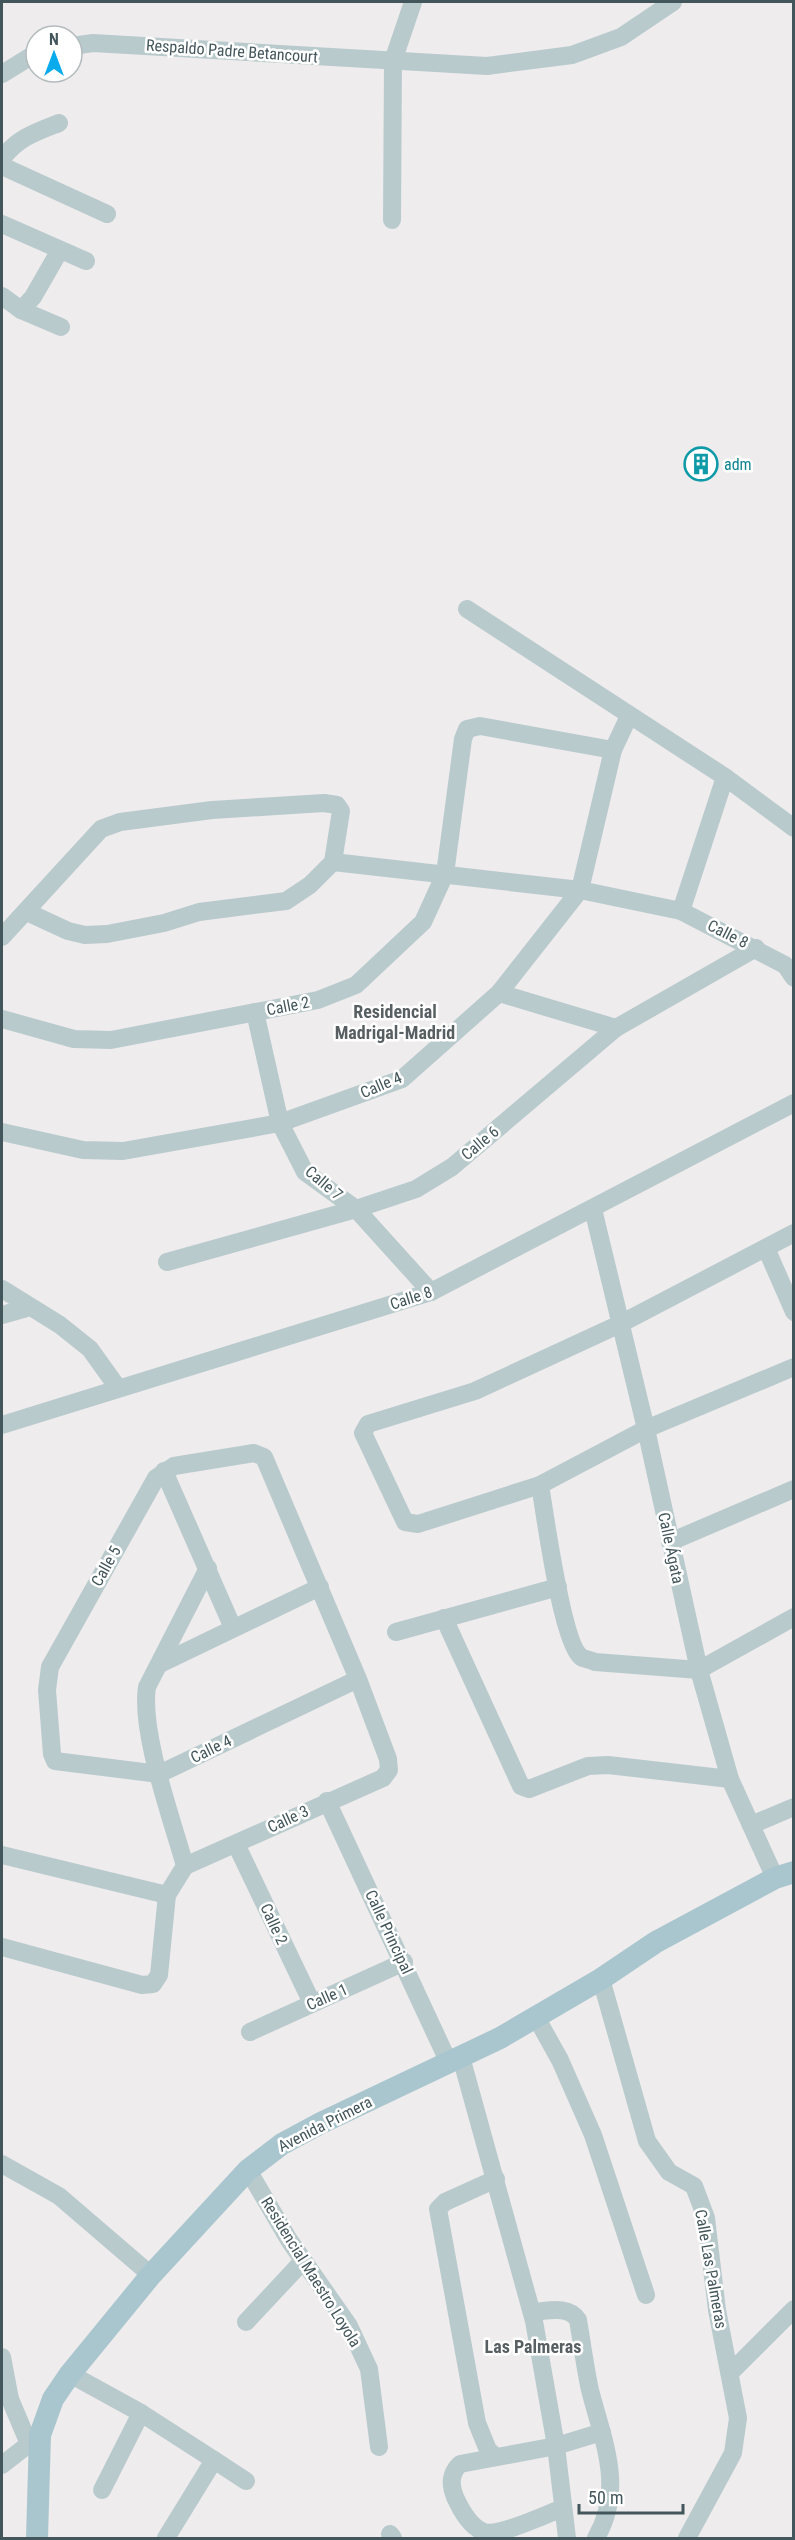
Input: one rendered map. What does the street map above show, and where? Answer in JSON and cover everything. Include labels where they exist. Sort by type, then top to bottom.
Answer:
[{"type":"main road","name":"Avenida Primera","points":[[37,2538],[34,2440],[53,2399],[70,2374],[151,2275],[248,2169],[282,2144],[311,2128],[455,2060],[536,2017],[601,1979],[656,1942],[784,1875]]},
{"type":"street","points":[[392,220],[393,61],[413,2]]},
{"type":"street","name":"Respaldo Padre Betancourt","points":[[84,44],[487,66],[573,56],[621,37],[673,2]]},
{"type":"street","points":[[2,74],[24,60]]},
{"type":"street","points":[[2,159],[9,149],[27,134],[59,123]]},
{"type":"street","points":[[2,166],[107,214]]},
{"type":"street","points":[[2,224],[86,261]]},
{"type":"street","points":[[21,310],[33,297],[60,250]]},
{"type":"street","points":[[2,296],[21,310],[62,327]]},
{"type":"street","points":[[467,609],[724,777],[794,828]]},
{"type":"street","name":"Calle 4","points":[[2,1132],[83,1150],[123,1151],[280,1123],[402,1079],[499,993],[580,890],[613,750],[629,716]]},
{"type":"street","name":"Calle 2","points":[[2,1019],[93,1041],[111,1040],[318,1000],[357,984],[423,922],[445,874],[463,739],[467,729],[480,726],[613,750]]},
{"type":"street","points":[[681,910],[724,777]]},
{"type":"street","points":[[2,937],[27,912],[87,841],[101,829],[120,822],[212,810],[324,803],[337,805],[341,810],[333,862],[310,885],[286,901],[200,912],[164,923],[107,934],[85,935],[68,931],[27,912]]},
{"type":"street","name":"Calle 8","points":[[333,862],[580,890],[681,910],[785,965],[794,978]]},
{"type":"street","name":"Calle 6","points":[[167,1262],[356,1209],[416,1189],[452,1167],[616,1028],[756,948]]},
{"type":"street","points":[[499,993],[616,1028]]},
{"type":"street","name":"Calle 7","points":[[255,1012],[280,1123],[305,1173],[356,1209],[431,1292]]},
{"type":"street","name":"Calle 8","points":[[2,1425],[431,1292],[794,1103]]},
{"type":"street","name":"Calle Ágata","points":[[593,1209],[646,1429],[699,1670],[730,1779],[751,1825],[784,1875]]},
{"type":"street","points":[[794,1233],[620,1324],[475,1391],[368,1424],[363,1433],[405,1522],[410,1524],[540,1485],[646,1429],[794,1367]]},
{"type":"street","points":[[766,1248],[794,1312]]},
{"type":"street","points":[[2,1289],[60,1325],[90,1349],[118,1388]]},
{"type":"street","points":[[2,1315],[30,1307]]},
{"type":"street","points":[[233,1628],[164,1471],[174,1466],[260,1454],[320,1587],[358,1679]]},
{"type":"street","name":"Calle 5","points":[[159,1774],[55,1761],[52,1754],[46,1690],[50,1666],[156,1478],[164,1471]]},
{"type":"street","points":[[540,1485],[558,1587],[572,1644],[581,1657],[595,1662],[699,1670],[794,1617]]},
{"type":"street","points":[[670,1542],[794,1489]]},
{"type":"street","points":[[2,1947],[142,1985],[153,1984],[159,1975],[167,1895],[185,1866],[159,1774],[144,1703],[147,1687],[208,1568]]},
{"type":"street","points":[[160,1664],[320,1587]]},
{"type":"street","points":[[396,1632],[558,1587]]},
{"type":"street","points":[[444,1618],[521,1786],[529,1790],[588,1766],[608,1766],[730,1779]]},
{"type":"street","name":"Calle 4","points":[[159,1774],[358,1679]]},
{"type":"street","name":"Calle 3","points":[[185,1866],[383,1778],[389,1770],[388,1759],[358,1679]]},
{"type":"street","name":"Calle Principal","points":[[327,1801],[404,1962],[455,2060],[496,2179],[532,2312],[556,2446],[567,2538]]},
{"type":"street","points":[[751,1825],[794,1807]]},
{"type":"street","name":"Calle 2","points":[[236,1844],[312,2003]]},
{"type":"street","points":[[2,1855],[167,1895]]},
{"type":"street","name":"Calle 1","points":[[250,2032],[404,1962]]},
{"type":"street","name":"Calle Las Palmeras","points":[[601,1979],[647,2141],[669,2172],[694,2186],[706,2218],[717,2310],[738,2418],[734,2453],[687,2538]]},
{"type":"street","points":[[536,2017],[560,2060],[593,2135],[646,2295]]},
{"type":"street","points":[[2,2164],[59,2196],[151,2275]]},
{"type":"street","name":"Residencial Maestro Loyola","points":[[248,2169],[303,2261],[349,2326],[369,2369],[379,2447]]},
{"type":"street","points":[[496,2179],[445,2202],[438,2209],[477,2423],[488,2450],[496,2457]]},
{"type":"street","points":[[246,2322],[303,2261]]},
{"type":"street","points":[[730,2373],[794,2309]]},
{"type":"street","points":[[532,2312],[564,2310],[574,2313],[578,2320],[590,2388],[602,2432],[612,2492],[603,2525],[596,2538]]},
{"type":"street","points":[[2,2357],[10,2399],[34,2440],[2,2465]]},
{"type":"street","points":[[70,2374],[141,2413],[246,2481]]},
{"type":"street","points":[[102,2490],[141,2413]]},
{"type":"street","points":[[563,2508],[494,2532],[485,2532],[475,2526],[461,2511],[451,2486],[453,2471],[460,2464],[556,2446],[602,2432]]},
{"type":"street","points":[[166,2538],[214,2460]]},
{"type":"place","name":"adm","points":[[701,464]]},
{"type":"district","name":"Residencial Madrigal-Madrid","points":[[395,1021]]},
{"type":"district","name":"Las Palmeras","points":[[533,2346]]}]
